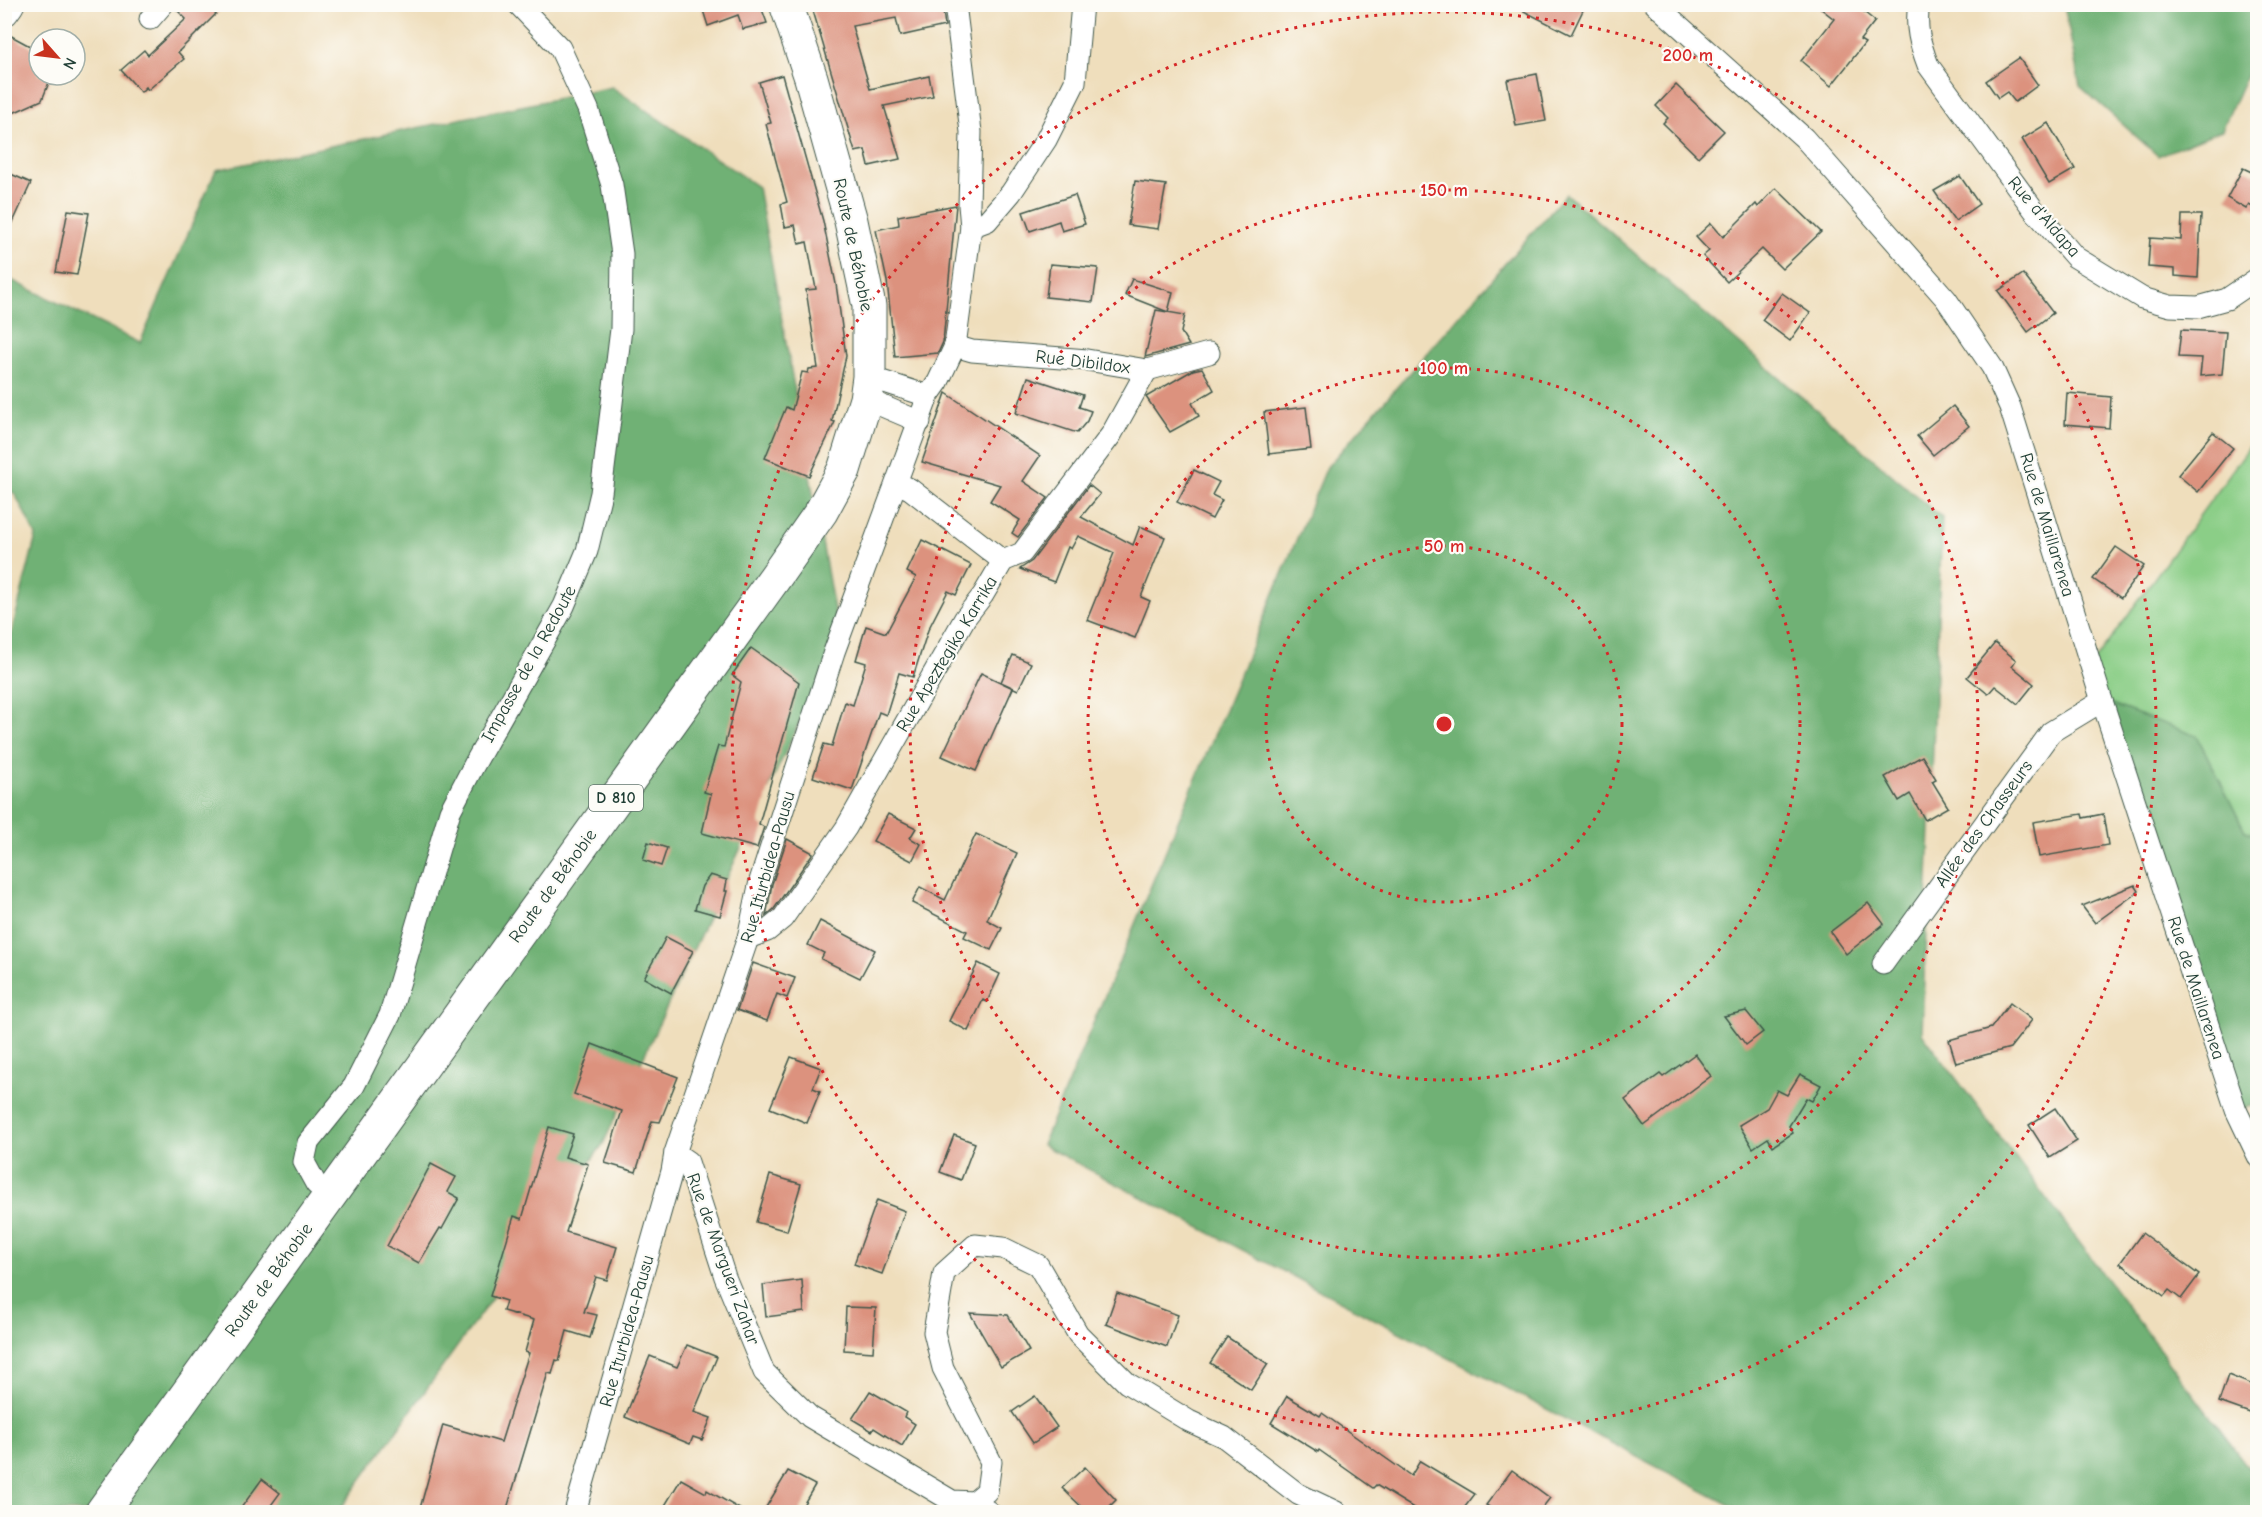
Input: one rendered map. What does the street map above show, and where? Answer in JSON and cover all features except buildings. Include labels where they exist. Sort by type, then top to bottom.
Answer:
[{"type":"main road","points":[[4,11],[9,4]]},
{"type":"main road","name":"Route de Béhobie","points":[[102,1512],[821,512],[844,471],[868,388],[868,306],[851,221],[811,78],[786,4]]},
{"type":"street","name":"Impasse de la Redoute","points":[[330,1196],[316,1184],[304,1162],[308,1143],[354,1086],[390,1015],[450,812],[564,606],[587,550],[601,493],[621,329],[622,254],[612,185],[588,109],[560,48],[518,4]]},
{"type":"street","name":"Rue Iturbidea-Pausu","points":[[575,1512],[669,1182],[675,1152],[748,938],[760,881],[831,663],[928,396],[964,349],[971,227],[969,205],[971,132],[955,4]]},
{"type":"street","points":[[971,227],[987,221],[1011,193],[1046,140],[1075,82],[1082,4]]},
{"type":"street","name":"Rue de Maillarenea","points":[[1655,4],[1804,138],[1946,299],[1992,367],[2010,407],[2102,701],[2236,1110],[2258,1156]]},
{"type":"street","name":"Rue d'Aldapa","points":[[1919,4],[1918,40],[1928,65],[2034,210],[2075,257],[2142,298],[2170,306],[2198,307],[2227,299],[2258,278]]},
{"type":"street","name":"Rue Dibildox","points":[[964,349],[1087,360],[1147,370],[1209,353]]},
{"type":"street","name":"Rue Apeztegiko Karrika","points":[[748,938],[767,930],[783,918],[846,828],[965,618],[983,595],[1003,561],[1022,554],[1111,435],[1147,370]]},
{"type":"street","points":[[868,388],[928,396]]},
{"type":"street","points":[[868,388],[920,423]]},
{"type":"street","points":[[897,483],[910,489],[1003,561]]},
{"type":"street","name":"Allée des Chasseurs","points":[[1883,964],[2051,732],[2102,701]]},
{"type":"street","name":"Rue de Margueri Zahar","points":[[675,1152],[688,1162],[725,1277],[764,1372],[810,1417],[952,1502],[981,1507],[987,1491],[990,1462],[943,1368],[934,1332],[944,1273],[975,1245],[1003,1248],[1038,1265],[1078,1334],[1127,1383],[1189,1421],[1224,1437],[1298,1494],[1336,1512]]},
{"type":"green space","points":[[2064,5],[2254,5],[2257,23],[2257,52],[2222,130],[2158,156],[2080,86]]},
{"type":"green space","points":[[612,87],[758,187],[839,637],[603,1144],[338,1512],[5,1512],[4,662],[36,536],[15,494],[5,487],[5,277],[140,343],[216,170]]},
{"type":"green space","points":[[1566,194],[1942,518],[1922,1033],[2257,1479],[2257,1512],[1743,1512],[1042,1145],[1327,467]]},
{"type":"green space","points":[[2257,436],[2257,834],[2245,831],[2197,736],[2102,701],[2091,666]]},
{"type":"green space","points":[[2102,701],[2197,736],[2245,831],[2257,834],[2257,1105],[2236,1110]]}]
